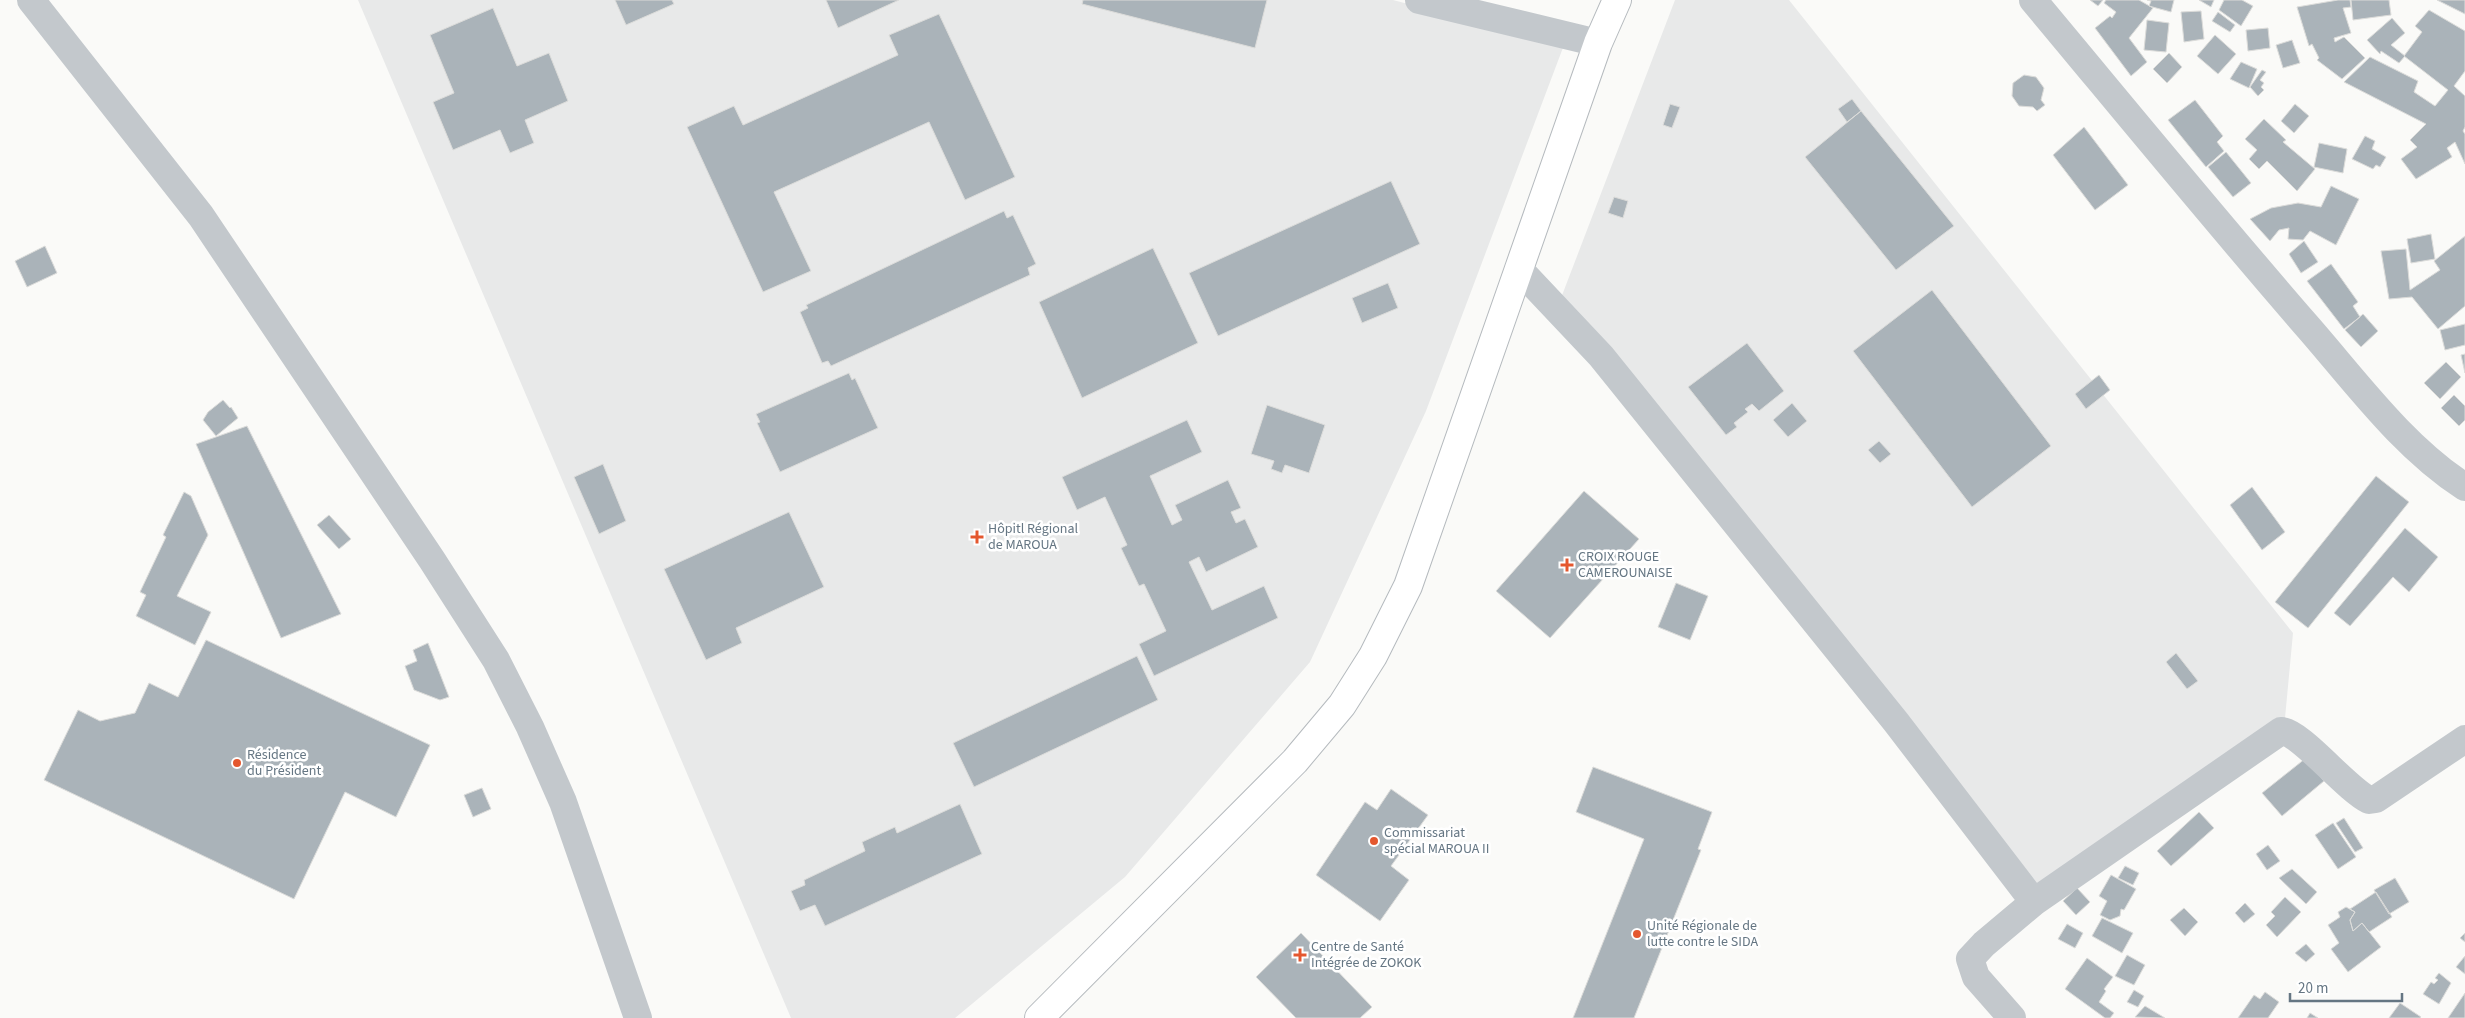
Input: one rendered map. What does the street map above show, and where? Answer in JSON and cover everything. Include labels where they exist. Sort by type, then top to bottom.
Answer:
[{"type":"main road","points":[[1039,1018],[1295,761],[1347,697],[1373,656],[1408,586],[1598,43],[1617,0]]},
{"type":"street","points":[[31,0],[201,216],[432,560],[496,660],[530,727],[563,802],[638,1018]]},
{"type":"street","points":[[1419,0],[1598,43]]},
{"type":"street","points":[[2033,0],[2224,230],[2407,440],[2446,475],[2465,487]]},
{"type":"street","points":[[1519,269],[1601,356],[1896,722],[2034,902]]},
{"type":"street","points":[[2012,1018],[1976,977],[1970,959],[1984,944],[2034,902],[2281,732],[2287,732],[2300,740],[2327,766],[2369,800],[2376,798],[2465,739]]},
{"type":"shaded area","name":"Hôpitl Régional de MAROUA","points":[[358,0],[1393,0],[1564,45],[1426,411],[1310,662],[1125,877],[955,1018],[791,1018]]},
{"type":"shaded area","points":[[1675,0],[1789,0],[2293,633],[2285,718],[2033,889],[1561,298]]},
{"type":"building","points":[[615,0],[672,0],[674,4],[626,25]]},
{"type":"building","points":[[826,0],[899,0],[838,28]]},
{"type":"building","points":[[1083,0],[1267,0],[1255,48],[1082,4]]},
{"type":"building","points":[[2090,0],[2103,0],[2098,6]]},
{"type":"building","points":[[2106,0],[2139,0],[2153,8],[2129,38],[2147,62],[2131,76],[2095,28],[2110,16],[2112,18],[2116,12],[2104,3]]},
{"type":"building","points":[[2147,0],[2174,0],[2171,12],[2149,6],[2151,1]]},
{"type":"building","points":[[2199,0],[2214,0],[2211,7]]},
{"type":"building","points":[[2224,0],[2242,0],[2253,6],[2241,26],[2219,10]]},
{"type":"building","points":[[2338,0],[2350,0],[2351,7],[2343,8],[2351,33],[2334,38],[2335,42],[2344,37],[2365,58],[2342,79],[2317,60],[2319,58],[2312,44],[2309,46],[2297,7]]},
{"type":"building","points":[[2351,0],[2389,0],[2391,15],[2353,20]]},
{"type":"building","points":[[2437,0],[2465,0],[2465,14]]},
{"type":"building","points":[[493,8],[517,66],[549,53],[568,101],[525,120],[534,143],[510,153],[500,130],[453,150],[433,102],[454,93],[430,35]]},
{"type":"building","points":[[2429,10],[2465,31],[2465,71],[2454,86],[2465,96],[2465,127],[2463,131],[2465,134],[2465,164],[2455,142],[2447,148],[2452,157],[2416,179],[2401,159],[2417,147],[2410,140],[2426,124],[2344,82],[2370,57],[2418,81],[2414,92],[2435,106],[2448,90],[2404,56],[2422,32],[2415,26]]},
{"type":"building","points":[[2201,11],[2204,39],[2184,42],[2181,12]]},
{"type":"building","points":[[2218,12],[2235,25],[2230,32],[2212,21]]},
{"type":"building","points":[[939,14],[1015,177],[965,200],[929,122],[774,192],[811,271],[763,292],[687,127],[734,106],[743,125],[898,55],[889,35]]},
{"type":"building","points":[[2392,18],[2405,33],[2391,45],[2405,56],[2399,63],[2381,51],[2380,54],[2367,40]]},
{"type":"building","points":[[2147,20],[2169,23],[2166,52],[2144,50]]},
{"type":"building","points":[[2268,28],[2270,48],[2248,51],[2246,30]]},
{"type":"building","points":[[2215,35],[2236,54],[2218,74],[2197,56]]},
{"type":"building","points":[[2292,40],[2300,63],[2283,68],[2276,45]]},
{"type":"building","points":[[2169,53],[2182,67],[2167,83],[2153,69]]},
{"type":"building","points":[[2241,62],[2257,69],[2249,88],[2230,79]]},
{"type":"building","points":[[2262,70],[2266,72],[2260,80],[2264,83],[2261,87],[2264,90],[2258,96],[2250,87]]},
{"type":"building","points":[[2024,75],[2036,77],[2044,88],[2041,100],[2045,105],[2037,111],[2033,107],[2019,106],[2012,96],[2013,83]]},
{"type":"building","points":[[1852,99],[1861,111],[1847,122],[1838,109]]},
{"type":"building","points":[[2195,100],[2223,136],[2217,142],[2224,151],[2206,167],[2168,120]]},
{"type":"building","points":[[1670,104],[1680,107],[1672,128],[1663,125]]},
{"type":"building","points":[[2295,104],[2309,116],[2294,133],[2281,121]]},
{"type":"building","points":[[1861,111],[1954,226],[1896,270],[1805,157]]},
{"type":"building","points":[[2264,119],[2286,140],[2283,142],[2315,169],[2297,191],[2267,161],[2259,169],[2249,159],[2257,150],[2245,139]]},
{"type":"building","points":[[2084,127],[2128,185],[2095,210],[2053,155]]},
{"type":"building","points":[[2365,136],[2375,141],[2372,149],[2386,157],[2380,167],[2376,165],[2373,169],[2352,159]]},
{"type":"building","points":[[2319,143],[2347,149],[2343,173],[2314,167]]},
{"type":"building","points":[[2226,152],[2251,183],[2233,197],[2208,167]]},
{"type":"building","points":[[1391,181],[1420,244],[1218,336],[1189,273]]},
{"type":"building","points":[[2331,186],[2359,199],[2336,245],[2310,231],[2303,240],[2288,239],[2289,228],[2279,230],[2270,241],[2250,219],[2271,208],[2298,203],[2321,207]]},
{"type":"building","points":[[1614,197],[1628,201],[1623,218],[1608,213]]},
{"type":"building","points":[[1004,211],[1007,218],[1013,215],[1036,264],[1028,268],[1030,275],[831,366],[828,361],[822,363],[800,312],[808,308],[806,305]]},
{"type":"building","points":[[2431,234],[2435,259],[2411,263],[2407,239]]},
{"type":"building","points":[[2465,236],[2465,306],[2438,329],[2412,297],[2389,299],[2381,251],[2406,249],[2410,290],[2440,270],[2434,261]]},
{"type":"building","points":[[2304,241],[2318,262],[2301,273],[2289,254]]},
{"type":"building","points":[[45,246],[57,273],[27,287],[15,261]]},
{"type":"building","points":[[1153,248],[1198,343],[1082,398],[1039,302]]},
{"type":"building","points":[[2331,264],[2358,302],[2353,306],[2360,317],[2344,329],[2307,281]]},
{"type":"building","points":[[1388,283],[1398,308],[1362,323],[1352,298]]},
{"type":"building","points":[[1932,290],[2051,446],[1972,507],[1853,351]]},
{"type":"building","points":[[2363,314],[2378,331],[2361,347],[2345,330]]},
{"type":"building","points":[[2465,324],[2465,345],[2445,350],[2440,330]]},
{"type":"building","points":[[1747,343],[1784,391],[1759,411],[1752,404],[1745,409],[1748,412],[1734,423],[1737,427],[1726,435],[1688,387]]},
{"type":"building","points":[[2465,354],[2465,373],[2461,355]]},
{"type":"building","points":[[2446,362],[2461,377],[2440,399],[2424,383]]},
{"type":"building","points":[[849,373],[852,380],[855,378],[878,428],[780,472],[757,423],[760,422],[756,414]]},
{"type":"building","points":[[2099,375],[2110,390],[2086,409],[2075,394]]},
{"type":"building","points":[[2454,395],[2465,406],[2465,420],[2459,426],[2441,408]]},
{"type":"building","points":[[223,400],[231,407],[238,418],[216,436],[203,420],[208,412]]},
{"type":"building","points":[[1792,403],[1807,421],[1788,437],[1773,420]]},
{"type":"building","points":[[1267,405],[1325,425],[1309,473],[1285,465],[1282,473],[1271,469],[1274,461],[1251,454]]},
{"type":"building","points":[[1187,420],[1202,452],[1150,476],[1172,525],[1182,520],[1175,505],[1228,480],[1241,508],[1231,512],[1236,523],[1245,519],[1258,547],[1206,572],[1199,557],[1189,562],[1212,610],[1264,586],[1278,618],[1154,676],[1139,644],[1166,631],[1144,584],[1139,586],[1121,548],[1127,545],[1105,497],[1077,510],[1062,477]]},
{"type":"building","points":[[247,426],[341,614],[281,638],[196,444]]},
{"type":"building","points":[[1879,441],[1891,454],[1880,463],[1868,450]]},
{"type":"building","points":[[603,464],[626,521],[599,534],[574,477]]},
{"type":"building","points":[[2376,476],[2409,502],[2308,628],[2275,602]]},
{"type":"building","points":[[2252,487],[2285,532],[2262,550],[2230,505]]},
{"type":"building","name":"CROIX ROUGE CAMEROUNAISE","points":[[1584,491],[1639,539],[1550,638],[1496,591]]},
{"type":"building","points":[[184,492],[191,496],[208,535],[177,596],[211,612],[195,645],[136,616],[146,595],[140,592],[166,537],[163,535]]},
{"type":"building","points":[[789,512],[824,587],[736,628],[742,643],[706,660],[664,569]]},
{"type":"building","points":[[329,515],[351,539],[339,549],[317,525]]},
{"type":"building","points":[[2405,528],[2438,557],[2409,592],[2393,577],[2350,626],[2334,613]]},
{"type":"building","points":[[1676,583],[1708,596],[1690,640],[1658,627]]},
{"type":"building","name":"Résidence du Président","points":[[206,640],[430,745],[396,817],[345,792],[294,899],[44,780],[78,710],[100,721],[135,713],[149,683],[178,697]]},
{"type":"building","points":[[428,643],[449,697],[440,700],[414,690],[405,666],[417,661],[413,650]]},
{"type":"building","points":[[2176,653],[2198,681],[2187,689],[2166,662]]},
{"type":"building","points":[[1137,656],[1158,700],[974,787],[953,743]]},
{"type":"building","points":[[2306,758],[2324,781],[2282,816],[2262,793]]},
{"type":"building","name":"Unité Régionale de lutte contre le SIDA","points":[[1593,767],[1712,812],[1698,849],[1701,850],[1634,1018],[1573,1018],[1644,839],[1576,812]]},
{"type":"building","points":[[482,788],[491,809],[473,817],[464,795]]},
{"type":"building","name":"Commissariat spécial MAROUA II","points":[[1391,789],[1428,815],[1391,866],[1409,880],[1380,921],[1316,875],[1365,802],[1377,810]]},
{"type":"building","points":[[960,804],[982,854],[825,926],[815,905],[800,911],[791,891],[805,885],[804,880],[865,851],[862,842],[895,827],[897,833]]},
{"type":"building","points":[[2199,812],[2214,828],[2171,866],[2157,851]]},
{"type":"building","points":[[2344,818],[2363,848],[2355,852],[2336,823]]},
{"type":"building","points":[[2333,823],[2356,857],[2338,869],[2315,835]]},
{"type":"building","points":[[2268,845],[2280,861],[2267,870],[2256,854]]},
{"type":"building","points":[[2125,866],[2139,873],[2133,885],[2118,878]]},
{"type":"building","points":[[2292,869],[2317,892],[2306,904],[2279,878]]},
{"type":"building","points":[[2111,875],[2136,889],[2124,910],[2121,909],[2120,916],[2110,920],[2100,915],[2107,901],[2099,896]]},
{"type":"building","points":[[2395,878],[2409,902],[2389,914],[2374,890]]},
{"type":"building","points":[[2077,888],[2090,902],[2076,915],[2063,901]]},
{"type":"building","points":[[2376,892],[2392,917],[2369,932],[2362,923],[2353,931],[2350,920],[2355,912],[2350,909]]},
{"type":"building","points":[[2285,897],[2301,912],[2277,937],[2266,925],[2275,916],[2271,912]]},
{"type":"building","points":[[2245,903],[2255,914],[2244,923],[2235,913]]},
{"type":"building","points":[[2346,907],[2355,912],[2350,920],[2353,931],[2362,923],[2381,947],[2348,972],[2331,949],[2339,943],[2328,925],[2340,917],[2338,912]]},
{"type":"building","points":[[2184,908],[2198,922],[2185,936],[2170,920]]},
{"type":"building","points":[[2102,918],[2133,933],[2122,953],[2092,936]]},
{"type":"building","points":[[2067,924],[2083,933],[2075,948],[2058,939]]},
{"type":"building","name":"Centre de Santé Intégrée de ZOKOK","points":[[1301,933],[1372,1007],[1360,1018],[1296,1018],[1256,977]]},
{"type":"building","points":[[2465,933],[2465,942],[2460,938]]},
{"type":"building","points":[[2306,944],[2315,954],[2306,962],[2295,953]]},
{"type":"building","points":[[2127,955],[2145,965],[2134,985],[2115,976]]},
{"type":"building","points":[[2465,956],[2465,974],[2456,967]]},
{"type":"building","points":[[2087,958],[2113,977],[2104,989],[2106,991],[2099,1002],[2114,1013],[2110,1018],[2105,1018],[2065,989]]},
{"type":"building","points":[[2439,973],[2451,983],[2439,1004],[2423,994],[2431,982],[2434,984],[2438,980],[2435,978]]},
{"type":"building","points":[[2134,990],[2144,996],[2138,1007],[2127,1002]]},
{"type":"building","points":[[2265,992],[2279,1002],[2268,1018],[2238,1018],[2254,995],[2260,999]]},
{"type":"building","points":[[2465,993],[2465,1018],[2448,1018]]},
{"type":"building","points":[[2400,1003],[2421,1017],[2389,1018]]},
{"type":"building","points":[[2145,1006],[2165,1018],[2135,1017]]},
{"type":"building","points":[[2310,1013],[2318,1018],[2307,1018]]},
{"type":"place","name":"Hôpitl Régional de MAROUA","points":[[977,537]]},
{"type":"place","name":"CROIX ROUGE CAMEROUNAISE","points":[[1567,565]]},
{"type":"place","name":"Résidence du Président","points":[[237,763]]},
{"type":"place","name":"Commissariat spécial MAROUA II","points":[[1374,841]]},
{"type":"place","name":"Unité Régionale de lutte contre le SIDA","points":[[1637,934]]},
{"type":"place","name":"Centre de Santé Intégrée de ZOKOK","points":[[1300,955]]}]
